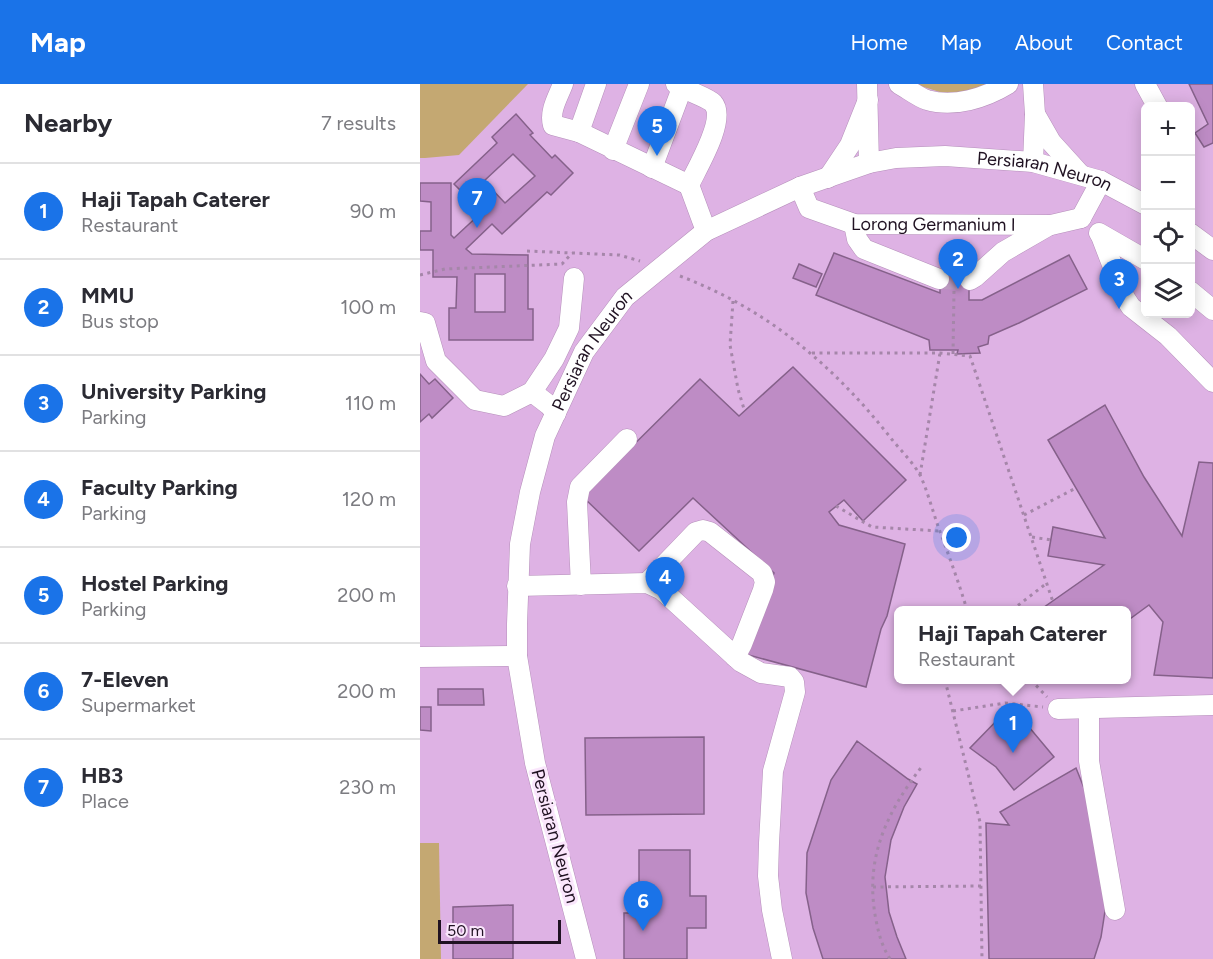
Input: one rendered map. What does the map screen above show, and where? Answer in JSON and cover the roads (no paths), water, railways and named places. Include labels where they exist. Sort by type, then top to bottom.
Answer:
[{"type":"street","points":[[563,84],[553,109],[551,118],[553,125],[579,132],[689,185],[706,231]]},
{"type":"street","points":[[579,132],[596,84]]},
{"type":"street","points":[[614,150],[639,84]]},
{"type":"street","points":[[899,84],[926,100],[952,103],[976,99],[1008,84]]},
{"type":"street","points":[[1033,84],[1035,114],[1033,162]]},
{"type":"street","points":[[1144,84],[1155,102]]},
{"type":"street","points":[[652,168],[679,86],[712,102],[716,110],[717,125],[689,185]]},
{"type":"street","points":[[867,92],[869,163]]},
{"type":"street","points":[[828,178],[850,145],[867,92]]},
{"type":"street","points":[[1035,114],[1051,141],[1082,175]]},
{"type":"street","name":"Persiaran Neuron","points":[[586,959],[535,763],[517,656],[517,586],[520,544],[530,492],[545,436],[584,352],[625,297],[706,231],[800,188],[869,163],[896,158],[945,156],[1033,162],[1101,181],[1141,202]]},
{"type":"street","points":[[1101,181],[1081,218],[1101,236],[1141,257]]},
{"type":"street","name":"Lorong Germanium I","points":[[800,188],[809,208],[854,224],[1051,225],[1081,218]]},
{"type":"street","points":[[854,224],[857,239],[864,249],[954,280],[975,277],[1003,252],[1051,225]]},
{"type":"street","points":[[1101,236],[1125,298],[1131,307],[1168,336],[1213,382]]},
{"type":"street","points":[[1195,236],[1213,250]]},
{"type":"street","points":[[420,322],[425,323],[436,361],[475,400],[504,406],[532,392],[554,359],[569,328],[574,278]]},
{"type":"street","points":[[1195,294],[1213,310]]},
{"type":"street","points":[[532,392],[556,413]]},
{"type":"street","points":[[581,585],[577,502],[580,487],[627,439]]},
{"type":"street","points":[[647,583],[696,532],[703,530],[710,532],[762,573],[765,582],[763,590],[735,657]]},
{"type":"street","points":[[517,586],[647,583],[662,590],[735,657],[761,673],[790,676],[794,682],[795,692],[773,771],[768,876],[782,959]]},
{"type":"street","points":[[420,657],[517,656]]},
{"type":"street","points":[[1058,710],[1213,705]]},
{"type":"street","points":[[1089,709],[1089,761],[1114,910]]},
{"type":"tunnel","points":[[939,279],[970,280]]},
{"type":"place","name":"Hostel Parking","points":[[657,156]]},
{"type":"place","name":"HB3","points":[[477,228]]},
{"type":"place","name":"MMU","points":[[958,289]]},
{"type":"place","name":"University Parking","points":[[1119,309]]},
{"type":"place","name":"Faculty Parking","points":[[665,607]]},
{"type":"place","name":"Haji Tapah Caterer","points":[[1013,753]]},
{"type":"place","name":"7-Eleven","points":[[643,931]]}]
